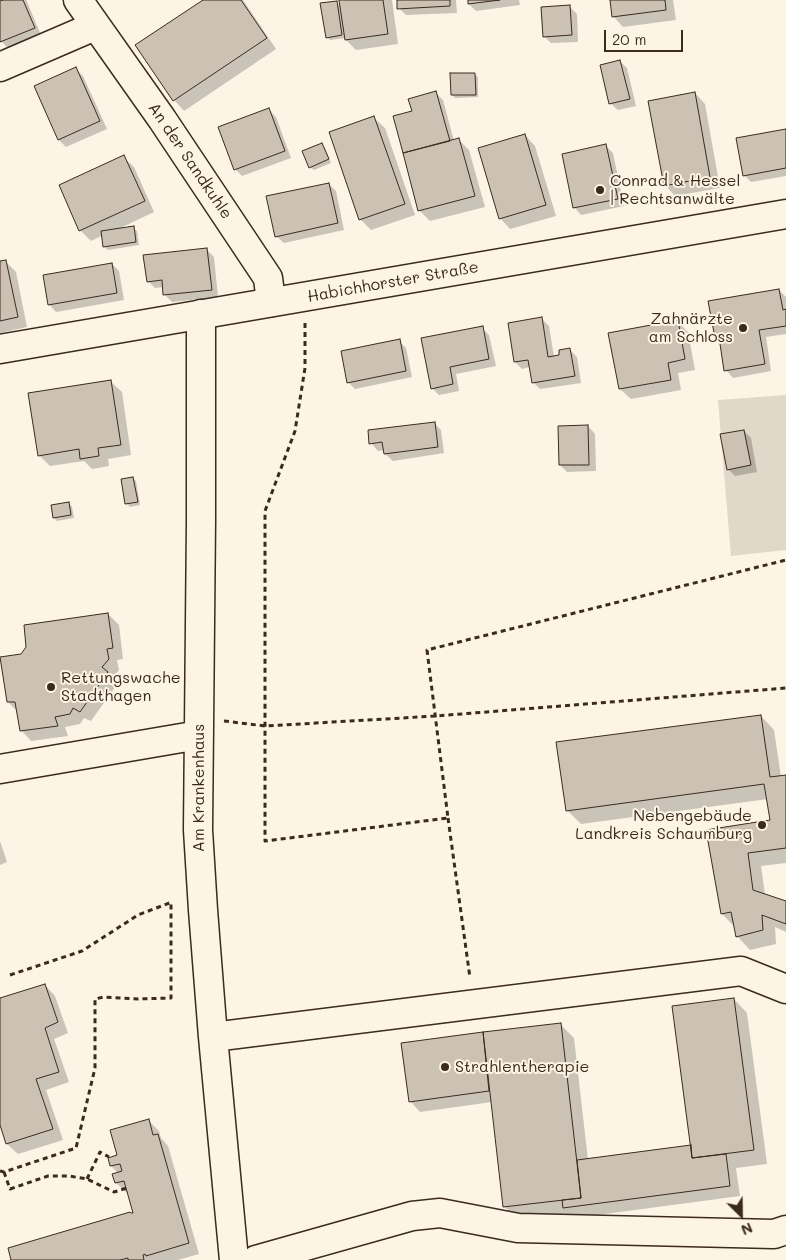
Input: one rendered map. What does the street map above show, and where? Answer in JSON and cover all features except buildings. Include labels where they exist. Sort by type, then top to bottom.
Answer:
[{"type":"street","name":"An der Sandkuhle","points":[[78,0],[162,119],[268,278],[271,302]]},
{"type":"street","points":[[0,67],[95,26]]},
{"type":"street","name":"Habichhorster Straße","points":[[0,349],[786,214]]},
{"type":"street","name":"Am Krankenhaus","points":[[201,314],[194,649],[199,727],[198,830],[213,1037],[234,1260]]},
{"type":"street","points":[[0,769],[199,727]]},
{"type":"street","points":[[213,1037],[740,971],[786,989]]},
{"type":"street","points":[[256,1260],[412,1216],[440,1213],[518,1228],[774,1234],[786,1230]]},
{"type":"path","points":[[306,297],[305,368],[295,431],[265,511],[265,841],[448,818]]},
{"type":"path","points":[[474,1004],[448,818],[428,650],[786,560]]},
{"type":"path","points":[[199,727],[265,726],[436,716],[786,688]]},
{"type":"path","points":[[10,975],[82,951],[138,915],[171,902],[202,899]]},
{"type":"path","points":[[126,1188],[114,1192],[87,1179],[69,1176],[48,1176],[10,1189],[2,1171],[76,1148],[95,1068],[95,999],[104,997],[171,998],[171,902]]},
{"type":"path","points":[[87,1179],[100,1152],[109,1157]]},
{"type":"shaded area","points":[[786,395],[786,550],[731,556],[718,400]]},
{"type":"place","name":"Conrad & Hessel | Rechtsanwälte","points":[[600,190]]},
{"type":"place","name":"Zahnärzte am Schloss","points":[[743,328]]},
{"type":"place","name":"Rettungswache Stadthagen","points":[[51,687]]},
{"type":"place","name":"Nebengebäude Landkreis Schaumburg","points":[[762,825]]},
{"type":"place","name":"Strahlentherapie","points":[[445,1067]]}]
